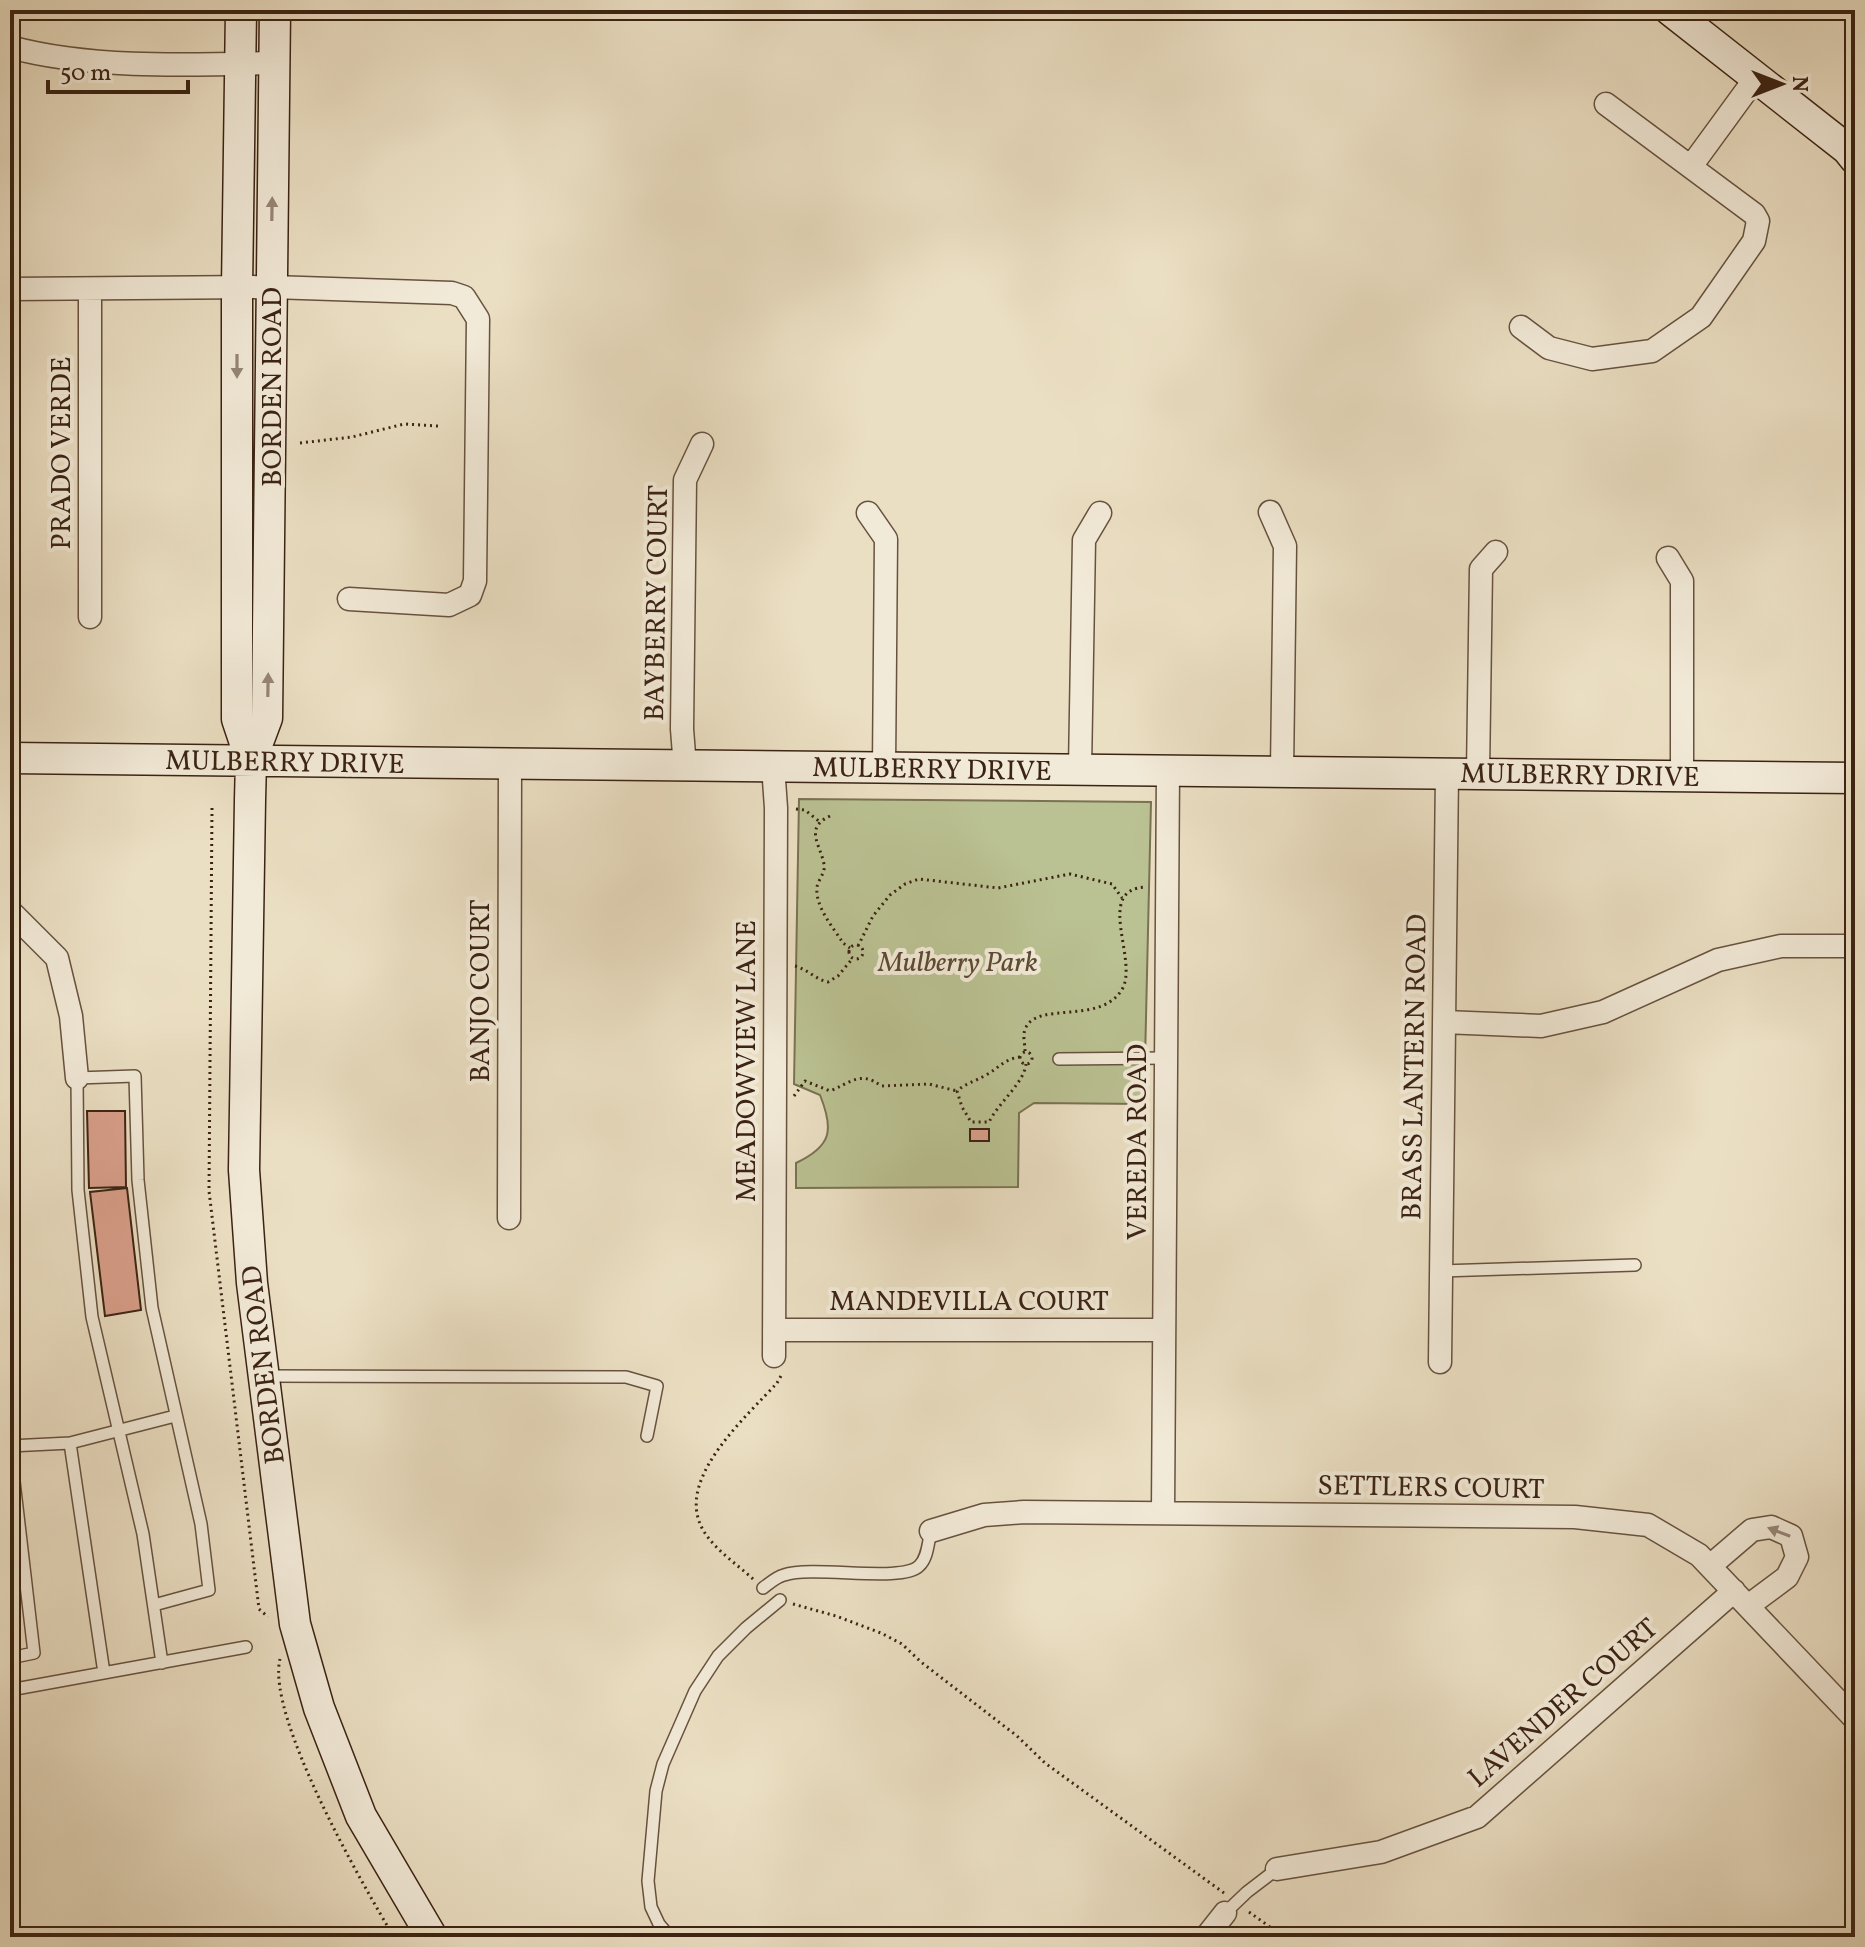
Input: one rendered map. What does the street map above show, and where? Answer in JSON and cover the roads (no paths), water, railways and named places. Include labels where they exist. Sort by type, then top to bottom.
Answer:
[{"type":"main road","name":"BORDEN ROAD","points":[[241,10],[237,288],[237,719],[251,761],[244,1170],[252,1283],[295,1624],[314,1694],[361,1816],[432,1937]]},
{"type":"main road","name":"BORDEN ROAD","points":[[251,761],[267,718],[275,10]]},
{"type":"main road","points":[[1670,10],[1757,76],[1847,149],[1855,159]]},
{"type":"main road","name":"MULBERRY DRIVE","points":[[10,758],[1855,778]]},
{"type":"street","points":[[10,47],[41,56],[117,62],[274,63]]},
{"type":"street","points":[[1692,165],[1757,76]]},
{"type":"street","points":[[1521,327],[1549,348],[1592,359],[1652,351],[1701,317],[1754,241],[1758,221],[1754,214],[1606,104]]},
{"type":"street","points":[[10,289],[272,287],[452,293],[464,297],[478,319],[475,581],[470,595],[449,605],[349,599]]},
{"type":"street","name":"PRADO VERDE","points":[[90,289],[90,617]]},
{"type":"street","name":"BAYBERRY COURT","points":[[685,767],[682,729],[685,480],[702,444]]},
{"type":"street","points":[[1270,512],[1285,546],[1282,771]]},
{"type":"street","points":[[868,513],[886,539],[884,767]]},
{"type":"street","points":[[1080,769],[1084,540],[1100,513]]},
{"type":"street","points":[[1478,773],[1481,569],[1496,552]]},
{"type":"street","points":[[1668,558],[1682,581],[1682,775]]},
{"type":"street","name":"BANJO COURT","points":[[509,1218],[510,763]]},
{"type":"street","name":"MEADOWVIEW LANE","points":[[773,766],[776,808],[774,1330],[780,1362]]},
{"type":"street","name":"VEREDA ROAD","points":[[1163,1513],[1168,770]]},
{"type":"street","name":"BRASS LANTERN ROAD","points":[[1440,1362],[1447,773]]},
{"type":"street","points":[[10,911],[57,958],[71,1016],[77,1078]]},
{"type":"street","points":[[1444,1022],[1541,1026],[1603,1012],[1718,960],[1781,946],[1855,946]]},
{"type":"street","name":"MANDEVILLA COURT","points":[[774,1330],[1164,1330]]},
{"type":"street","name":"SETTLERS COURT","points":[[931,1531],[984,1515],[1024,1512],[1589,1519],[1648,1525],[1699,1555],[1855,1719]]},
{"type":"street","name":"LAVENDER COURT","points":[[1277,1869],[1381,1852],[1477,1817],[1741,1599],[1787,1577],[1797,1557],[1791,1536],[1771,1527],[1752,1530],[1710,1566]]},
{"type":"street","points":[[1206,1937],[1230,1907]]},
{"type":"lane","points":[[1059,1059],[1166,1058]]},
{"type":"lane","points":[[154,1605],[209,1590],[201,1524],[152,1308],[138,1180],[135,1076],[77,1078],[78,1190],[90,1301],[143,1534],[162,1663]]},
{"type":"lane","points":[[1441,1271],[1635,1265]]},
{"type":"lane","points":[[262,1376],[626,1377],[657,1386],[647,1436]]},
{"type":"lane","points":[[10,1658],[34,1653],[10,1447],[70,1443],[175,1416]]},
{"type":"lane","points":[[70,1443],[104,1673]]},
{"type":"lane","points":[[763,1588],[792,1573],[901,1573],[917,1568],[924,1559],[931,1531]]},
{"type":"lane","points":[[670,1937],[651,1907],[648,1881],[656,1791],[663,1764],[695,1691],[718,1656],[780,1600]]},
{"type":"lane","points":[[10,1690],[246,1647]]},
{"type":"lane","points":[[1230,1907],[1277,1869]]},
{"type":"park label","name":"Mulberry Park","points":[[958,961]]}]
